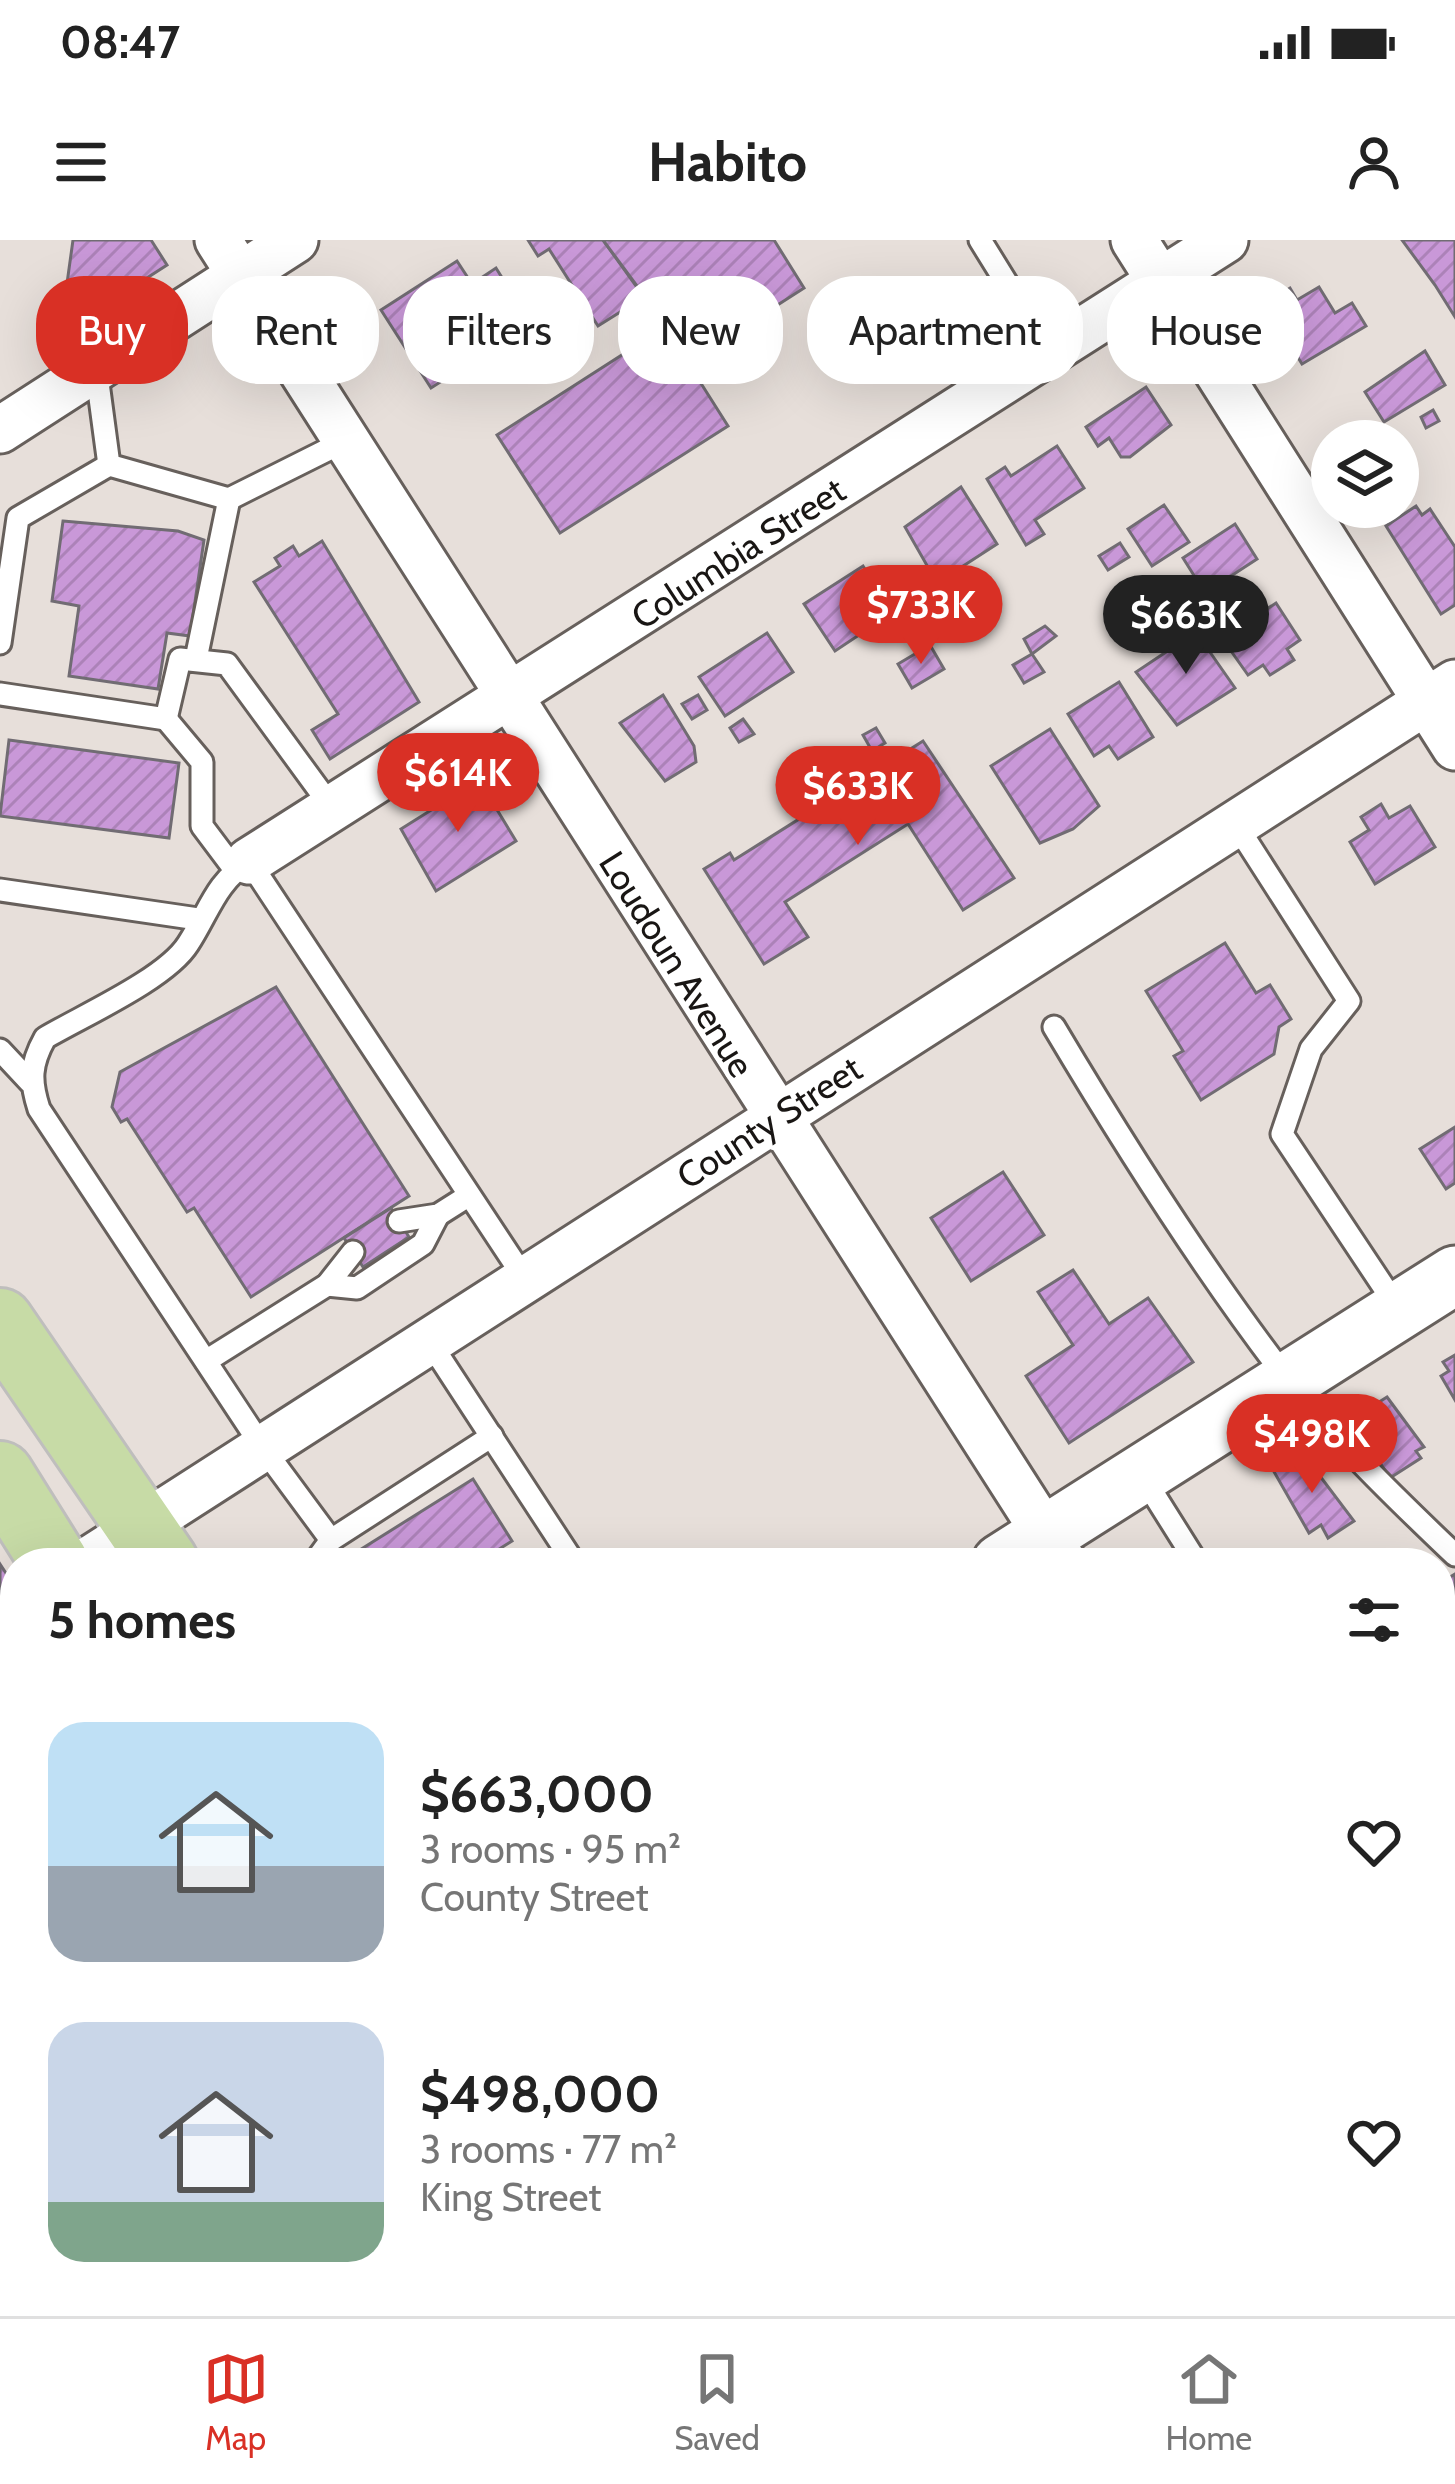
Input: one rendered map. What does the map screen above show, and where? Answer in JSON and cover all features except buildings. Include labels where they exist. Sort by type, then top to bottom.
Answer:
[{"type":"main road","points":[[2,1323],[153,1545]]},
{"type":"main road","points":[[0,1475],[46,1548]]},
{"type":"street","points":[[188,292],[229,258],[295,240]]},
{"type":"street","points":[[1134,240],[1158,276]]},
{"type":"street","name":"Columbia Street","points":[[1169,276],[1225,240]]},
{"type":"street","name":"Loudoun Avenue","points":[[229,258],[775,1118],[1033,1548]]},
{"type":"street","points":[[0,430],[71,384]]},
{"type":"street","name":"Columbia Street","points":[[242,866],[1000,384]]},
{"type":"street","points":[[1231,384],[1441,692],[1455,747]]},
{"type":"street","name":"County Street","points":[[153,1545],[263,1448],[1441,692]]},
{"type":"street","points":[[1045,1548],[1141,1475],[1455,1275]]},
{"type":"lane","points":[[980,240],[1002,276]]},
{"type":"lane","points":[[98,384],[109,465]]},
{"type":"lane","points":[[0,643],[8,529],[18,518],[109,465],[229,499],[345,441]]},
{"type":"lane","points":[[196,659],[229,499]]},
{"type":"lane","points":[[166,718],[180,659],[227,664],[333,808]]},
{"type":"lane","points":[[0,694],[166,718],[202,763],[202,826],[242,866],[525,1279]]},
{"type":"lane","points":[[1235,824],[1349,1000],[1311,1049],[1282,1135],[1400,1310]]},
{"type":"lane","points":[[30,1082],[34,1059],[45,1039],[170,963],[188,944],[198,919],[242,866]]},
{"type":"lane","points":[[0,890],[198,919]]},
{"type":"lane","points":[[1054,1027],[1123,1143],[1289,1380],[1381,1484],[1447,1548]]},
{"type":"lane","points":[[0,1050],[30,1082],[40,1109],[263,1448],[331,1540]]},
{"type":"lane","points":[[399,1221],[438,1215],[468,1196]]},
{"type":"lane","points":[[327,1285],[357,1288],[423,1244],[438,1215]]},
{"type":"lane","points":[[206,1361],[327,1285],[353,1252]]},
{"type":"lane","points":[[429,1341],[565,1548]]},
{"type":"lane","points":[[325,1548],[492,1436]]},
{"type":"lane","points":[[1141,1475],[1187,1548]]}]
